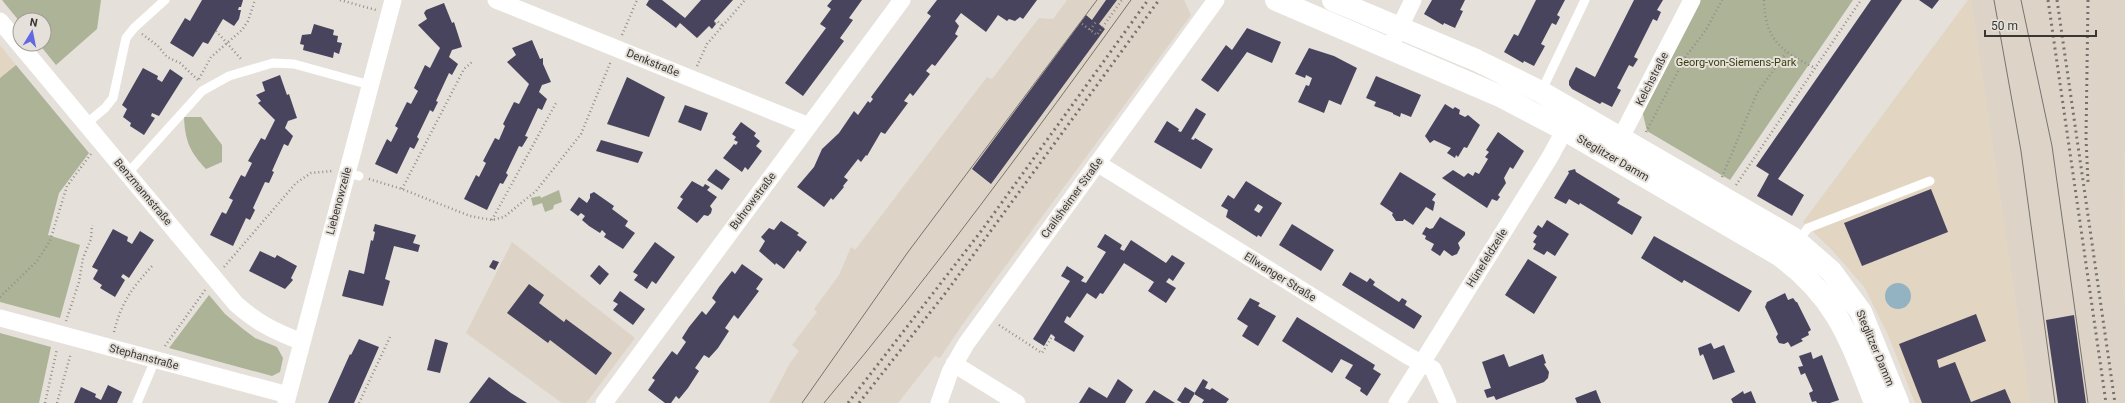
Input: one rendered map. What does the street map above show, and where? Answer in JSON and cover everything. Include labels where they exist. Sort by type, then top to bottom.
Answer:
[{"type":"main road","name":"Steglitzer Damm","points":[[1276,0],[1477,86],[1565,130],[1779,255],[1800,270],[1822,294],[1838,316],[1853,348],[1875,403]]},
{"type":"main road","name":"Steglitzer Damm","points":[[1333,0],[1476,60],[1541,92],[1797,242],[1831,271],[1861,312],[1898,403]]},
{"type":"street","name":"Liebenowzeile","points":[[287,399],[393,0]]},
{"type":"street","name":"Denkstraße","points":[[496,0],[809,126]]},
{"type":"street","name":"Buhrowstraße","points":[[604,403],[902,0]]},
{"type":"street","name":"Crailsheimer Straße","points":[[939,403],[954,364],[966,344],[1216,0]]},
{"type":"street","points":[[1390,48],[1398,28],[1413,0]]},
{"type":"street","name":"Kelchstraße","points":[[1610,157],[1692,0]]},
{"type":"street","name":"Benzmannstraße","points":[[0,21],[236,304],[255,321],[273,331],[302,342]]},
{"type":"street","name":"Hünefeldzeile","points":[[1397,403],[1575,112]]},
{"type":"street","name":"Ellwanger Straße","points":[[1097,164],[1434,370],[1448,403]]},
{"type":"street","name":"Stephanstraße","points":[[0,318],[159,354],[287,399]]},
{"type":"street","points":[[954,364],[1017,403]]},
{"type":"lane","points":[[86,124],[105,108],[112,98],[116,89],[122,50],[126,38],[134,28],[165,0]]},
{"type":"lane","points":[[1541,92],[1585,0]]},
{"type":"lane","points":[[127,174],[202,91],[229,76],[273,63],[294,64],[370,85]]},
{"type":"lane","points":[[1797,242],[1808,228],[1930,181]]},
{"type":"lane","points":[[137,403],[159,354]]},
{"type":"path","points":[[198,80],[211,57],[227,41],[242,30],[248,21],[255,0]]},
{"type":"path","points":[[340,0],[376,10]]},
{"type":"path","points":[[621,36],[637,0]]},
{"type":"path","points":[[697,66],[707,44],[745,0]]},
{"type":"path","points":[[1082,24],[1099,36],[1122,0]]},
{"type":"path","points":[[1645,134],[1686,56],[1706,30],[1722,0]]},
{"type":"path","points":[[1764,0],[1765,15],[1770,31],[1778,46],[1786,53],[1815,68]]},
{"type":"path","points":[[1735,187],[1861,0]]},
{"type":"path","points":[[715,23],[717,21],[722,25]]},
{"type":"path","points":[[1090,30],[1096,22]]},
{"type":"path","points":[[134,28],[158,46],[167,57],[180,62],[198,80],[202,91]]},
{"type":"path","points":[[216,31],[227,41],[250,69]]},
{"type":"path","points":[[1721,179],[1757,93],[1786,53]]},
{"type":"path","points":[[223,268],[296,183],[311,173],[347,173],[402,189],[470,216],[492,220],[504,217],[536,191],[581,134],[612,58]]},
{"type":"path","points":[[402,189],[464,69],[472,62]]},
{"type":"path","points":[[492,220],[556,103]]},
{"type":"path","points":[[0,297],[37,261],[50,241],[67,186],[93,151]]},
{"type":"path","points":[[66,322],[79,282],[83,258],[91,239],[92,225]]},
{"type":"path","points":[[113,334],[119,311],[136,283],[152,266]]},
{"type":"path","points":[[159,354],[207,288]]},
{"type":"path","points":[[996,323],[1042,352],[1053,336]]},
{"type":"path","points":[[359,403],[390,338]]},
{"type":"path","points":[[45,403],[57,346]]},
{"type":"path","points":[[58,403],[72,350]]},
{"type":"shaded area","points":[[1067,0],[1184,0],[1191,15],[962,325],[940,358],[935,356],[898,403],[769,403],[790,363],[799,351],[792,345],[817,312],[814,309],[839,275],[851,247],[855,250],[987,77],[992,79],[1039,18],[1053,19]]},
{"type":"shaded area","points":[[1968,0],[1971,0],[2030,403],[1915,403],[1889,337],[1865,288],[1833,251],[1803,222]]},
{"type":"shaded area","points":[[1971,0],[2125,0],[2125,150],[2122,226],[2122,281],[2125,301],[2125,403],[2030,403]]},
{"type":"shaded area","points":[[0,45],[16,65],[0,78]]},
{"type":"shaded area","points":[[2125,150],[2125,301],[2122,281],[2122,226]]},
{"type":"shaded area","points":[[512,242],[635,338],[586,403],[562,403],[466,333]]},
{"type":"green space","points":[[2,0],[101,0],[97,29],[56,65],[45,52],[52,52],[52,12],[12,12]]},
{"type":"green space","name":"Georg-von-Siemens-Park","points":[[1699,0],[1853,0],[1730,180],[1647,131],[1642,110]]},
{"type":"green space","points":[[16,65],[89,153],[59,193],[48,235],[80,245],[60,318],[0,302],[0,78]]},
{"type":"green space","points":[[184,117],[201,117],[222,145],[222,162],[206,169],[189,146]]},
{"type":"green space","points":[[559,190],[562,202],[554,205],[553,209],[545,212],[542,203],[533,206],[531,198],[540,196],[541,198]]},
{"type":"green space","points":[[209,295],[225,314],[243,329],[255,338],[277,347],[283,358],[280,372],[272,376],[169,348]]},
{"type":"green space","points":[[0,333],[51,347],[39,403],[0,403]]},
{"type":"water","points":[[1898,283],[1907,287],[1911,296],[1907,305],[1898,309],[1889,305],[1885,296],[1889,287]]},
{"type":"building","points":[[202,0],[243,0],[241,7],[239,7],[238,10],[241,10],[239,19],[234,26],[223,19],[208,44],[203,42],[193,57],[170,43],[185,18],[190,21]]},
{"type":"building","points":[[649,0],[662,0],[685,18],[701,0],[733,0],[714,21],[716,24],[712,29],[709,26],[697,38],[680,23],[676,28],[646,5]]},
{"type":"building","points":[[832,0],[862,0],[849,18],[853,20],[840,38],[844,41],[803,96],[785,83],[826,28],[820,24],[831,9],[827,6]]},
{"type":"building","points":[[937,0],[1037,0],[1023,19],[1020,17],[1015,21],[1009,19],[1007,21],[998,15],[986,32],[961,13],[955,21],[959,26],[955,34],[958,36],[935,66],[932,64],[926,71],[930,74],[913,96],[910,93],[904,101],[908,103],[885,134],[881,132],[867,156],[866,155],[861,162],[858,159],[844,177],[848,180],[843,186],[844,187],[833,200],[831,198],[824,207],[797,187],[814,167],[822,149],[839,133],[854,111],[858,115],[868,101],[870,103],[873,99],[871,97],[931,16],[927,13]]},
{"type":"building","points":[[1106,0],[1117,0],[1099,24],[1105,29],[991,184],[972,169],[1086,15],[1092,20]]},
{"type":"building","points":[[1432,0],[1465,0],[1460,10],[1463,11],[1455,28],[1444,23],[1443,25],[1424,14]]},
{"type":"building","points":[[1536,0],[1565,0],[1557,15],[1560,17],[1556,25],[1552,23],[1541,44],[1545,46],[1534,66],[1524,61],[1523,63],[1504,52],[1514,34],[1518,36]]},
{"type":"building","points":[[1634,0],[1663,0],[1657,10],[1661,12],[1657,21],[1653,19],[1634,57],[1638,59],[1633,67],[1629,65],[1617,88],[1621,90],[1612,107],[1602,102],[1600,104],[1572,89],[1569,85],[1569,81],[1576,67],[1595,77]]},
{"type":"building","points":[[1871,0],[1902,0],[1778,179],[1804,195],[1792,216],[1757,196],[1769,174],[1756,166]]},
{"type":"building","points":[[1919,0],[1939,0],[1932,9]]},
{"type":"building","points":[[444,3],[452,23],[454,22],[462,47],[452,50],[449,57],[458,64],[452,75],[449,73],[436,101],[438,102],[433,112],[430,110],[417,137],[419,139],[414,149],[410,147],[397,174],[375,164],[387,139],[391,142],[398,128],[395,126],[407,102],[411,104],[418,91],[414,88],[425,65],[430,68],[440,48],[418,25],[427,19],[424,13],[426,10]]},
{"type":"building","points":[[314,24],[334,30],[333,35],[338,36],[337,42],[342,43],[339,54],[334,52],[333,58],[303,50],[304,45],[300,44],[302,35],[311,34]]},
{"type":"building","points":[[1247,28],[1281,42],[1272,63],[1247,52],[1218,92],[1201,80],[1226,45],[1232,50]]},
{"type":"building","points":[[532,40],[540,59],[543,58],[543,64],[551,82],[542,85],[539,92],[547,99],[542,110],[538,108],[525,136],[528,137],[522,147],[519,146],[506,173],[508,175],[503,184],[500,183],[487,210],[464,199],[476,175],[479,177],[486,163],[483,161],[495,138],[499,140],[505,126],[503,124],[514,102],[519,104],[529,84],[507,62],[516,55],[512,48]]},
{"type":"building","points":[[1309,48],[1334,56],[1357,68],[1341,105],[1329,100],[1324,113],[1298,102],[1306,85],[1309,86],[1312,78],[1306,75],[1305,78],[1295,74]]},
{"type":"building","points":[[143,68],[158,76],[157,79],[162,82],[170,69],[183,78],[159,116],[152,113],[151,116],[155,118],[144,135],[130,126],[131,123],[123,117],[127,109],[122,105]]},
{"type":"building","points":[[280,75],[287,95],[289,94],[297,118],[288,121],[285,128],[293,136],[288,146],[284,144],[272,171],[274,172],[269,183],[265,182],[253,208],[255,210],[250,220],[246,218],[233,246],[210,235],[222,212],[226,214],[233,200],[229,198],[241,175],[245,177],[252,163],[248,161],[261,138],[265,140],[275,120],[258,103],[261,101],[256,95],[265,91],[262,82]]},
{"type":"building","points":[[1376,76],[1421,95],[1411,117],[1401,113],[1400,117],[1374,106],[1376,102],[1366,98]]},
{"type":"building","points":[[627,77],[665,97],[649,137],[607,124]]},
{"type":"building","points":[[1445,104],[1453,109],[1455,107],[1460,110],[1459,114],[1465,117],[1468,115],[1480,125],[1467,148],[1464,147],[1458,157],[1456,155],[1455,158],[1447,153],[1451,148],[1434,140],[1430,143],[1425,136]]},
{"type":"building","points":[[685,105],[708,113],[701,131],[678,122]]},
{"type":"building","points":[[1196,108],[1206,114],[1191,139],[1194,140],[1195,138],[1213,149],[1201,169],[1154,142],[1167,121],[1181,132]]},
{"type":"building","points":[[741,122],[756,133],[754,136],[760,141],[756,146],[762,151],[748,170],[745,167],[742,172],[723,158],[734,144],[736,145],[738,142],[734,140],[736,137],[732,134]]},
{"type":"building","points":[[1498,132],[1524,151],[1513,169],[1510,167],[1504,178],[1506,183],[1498,195],[1500,197],[1497,201],[1492,199],[1487,208],[1442,178],[1453,170],[1464,177],[1468,173],[1473,176],[1475,172],[1479,174],[1488,159],[1485,157],[1489,152],[1486,150]]},
{"type":"building","points":[[601,140],[643,152],[638,163],[596,151]]},
{"type":"building","points":[[716,169],[730,179],[722,190],[707,180]]},
{"type":"building","points":[[1575,169],[1576,172],[1620,199],[1617,203],[1642,217],[1632,235],[1580,203],[1579,205],[1569,199],[1566,204],[1554,198],[1569,173],[1568,171]]},
{"type":"building","points":[[1400,172],[1436,194],[1432,200],[1435,202],[1433,211],[1426,207],[1413,225],[1404,219],[1403,221],[1396,221],[1392,215],[1393,213],[1380,204]]},
{"type":"building","points":[[692,181],[703,187],[705,184],[710,187],[707,190],[717,197],[710,206],[712,209],[711,213],[708,216],[704,215],[697,223],[677,208],[683,199],[680,197]]},
{"type":"building","points":[[1246,181],[1282,203],[1261,237],[1258,235],[1257,237],[1226,217],[1228,210],[1221,206],[1228,195],[1234,199]],"holes":[[[1258,204],[1263,207],[1259,213],[1254,210]]]},
{"type":"building","points":[[1931,189],[1948,232],[1862,266],[1844,223]]},
{"type":"building","points":[[594,192],[614,206],[612,209],[628,221],[625,226],[635,233],[623,249],[604,237],[606,234],[602,230],[600,233],[582,220],[585,216],[581,213],[578,216],[570,210],[579,197],[587,203],[590,198],[590,194]]},
{"type":"building","points":[[1440,217],[1465,232],[1465,235],[1458,243],[1460,248],[1457,254],[1452,256],[1444,250],[1440,256],[1431,250],[1434,244],[1425,239],[1426,236],[1422,234],[1426,227],[1430,229],[1433,228]]},
{"type":"building","points":[[1547,220],[1569,234],[1555,256],[1547,251],[1544,255],[1533,249],[1536,244],[1533,242],[1537,236],[1533,233],[1538,225],[1542,228]]},
{"type":"building","points":[[781,221],[799,233],[797,235],[807,242],[800,252],[798,250],[784,269],[776,263],[775,265],[759,251],[765,241],[761,237],[769,228],[774,230]]},
{"type":"building","points":[[375,224],[416,235],[413,243],[420,245],[418,252],[394,246],[385,279],[390,281],[383,306],[342,296],[349,270],[364,274],[371,240],[373,241],[375,232],[373,231]]},
{"type":"building","points":[[1292,224],[1334,250],[1321,271],[1279,245]]},
{"type":"building","points":[[113,229],[128,237],[127,241],[132,244],[140,231],[154,240],[129,278],[123,274],[121,277],[125,280],[115,297],[100,288],[102,285],[93,279],[98,270],[92,267]]},
{"type":"building","points":[[1105,234],[1122,245],[1120,249],[1124,251],[1131,240],[1166,263],[1172,255],[1185,263],[1173,281],[1169,278],[1166,282],[1176,288],[1166,303],[1148,291],[1154,282],[1124,263],[1103,294],[1100,293],[1096,299],[1087,293],[1070,318],[1067,316],[1064,322],[1084,336],[1074,352],[1054,340],[1055,337],[1051,334],[1044,346],[1033,339],[1070,281],[1061,276],[1067,266],[1084,277],[1081,281],[1086,283],[1106,252],[1097,247]]},
{"type":"building","points":[[1654,236],[1752,291],[1739,312],[1684,280],[1682,283],[1641,258]]},
{"type":"building","points":[[655,242],[675,257],[656,284],[652,281],[647,289],[634,280],[638,275],[633,272]]},
{"type":"building","points":[[260,251],[275,258],[277,255],[297,266],[291,278],[293,280],[285,289],[249,271]]},
{"type":"building","points":[[1528,259],[1557,277],[1534,314],[1505,295]]},
{"type":"building","points":[[493,260],[499,262],[495,270],[489,267]]},
{"type":"building","points":[[742,264],[763,279],[756,289],[759,291],[738,319],[734,315],[725,328],[729,331],[718,348],[709,358],[704,355],[695,368],[699,371],[679,399],[676,396],[671,403],[665,403],[648,390],[655,380],[652,378],[672,351],[677,355],[686,342],[682,338],[689,327],[702,311],[706,315],[716,302],[712,298],[719,287],[732,271],[735,274]]},
{"type":"building","points":[[599,265],[609,274],[600,285],[590,276]]},
{"type":"building","points":[[1350,272],[1367,282],[1370,278],[1375,282],[1373,285],[1399,302],[1402,298],[1407,301],[1405,305],[1422,316],[1414,329],[1342,285]]},
{"type":"building","points":[[529,284],[544,295],[539,303],[564,322],[566,319],[612,353],[596,375],[550,340],[548,343],[507,313]]},
{"type":"building","points":[[620,291],[645,309],[633,325],[613,310],[618,304],[613,301]]},
{"type":"building","points":[[1785,293],[1788,300],[1793,298],[1797,302],[1811,330],[1808,332],[1809,335],[1801,339],[1803,341],[1791,347],[1788,342],[1784,344],[1779,343],[1776,337],[1778,334],[1765,307],[1767,302]]},
{"type":"building","points":[[1250,298],[1260,303],[1258,306],[1276,316],[1258,346],[1242,336],[1248,326],[1237,319]]},
{"type":"building","points":[[1976,314],[1986,341],[1937,360],[1939,368],[1955,362],[1971,402],[2005,389],[2011,403],[1922,403],[1899,344]]},
{"type":"building","points":[[2074,315],[2086,403],[2058,403],[2046,320]]},
{"type":"building","points":[[1297,317],[1375,365],[1373,369],[1381,374],[1367,396],[1360,391],[1361,388],[1345,378],[1353,365],[1341,359],[1332,373],[1282,341]]},
{"type":"building","points":[[359,339],[379,347],[354,403],[328,403],[350,354],[351,355]]},
{"type":"building","points":[[435,339],[448,343],[440,373],[427,370]]},
{"type":"building","points":[[1711,343],[1714,349],[1724,345],[1735,372],[1713,380],[1703,354],[1700,356],[1698,348]]},
{"type":"building","points":[[1811,352],[1813,359],[1822,355],[1839,400],[1830,403],[1817,403],[1816,401],[1812,402],[1809,393],[1813,391],[1805,373],[1801,375],[1798,367],[1803,366],[1799,356]]},
{"type":"building","points":[[1504,354],[1509,367],[1543,354],[1546,363],[1544,364],[1549,372],[1548,378],[1544,382],[1496,400],[1494,396],[1487,398],[1484,390],[1491,388],[1482,362]]},
{"type":"building","points":[[489,377],[511,393],[527,403],[469,403]]},
{"type":"building","points":[[1118,379],[1133,390],[1125,403],[1079,403],[1089,387],[1107,398]]},
{"type":"building","points":[[1203,379],[1208,382],[1205,388],[1210,390],[1212,388],[1229,399],[1226,403],[1202,403],[1204,400],[1194,394]]},
{"type":"building","points":[[108,385],[122,392],[117,403],[74,403],[81,387],[96,394],[95,397],[101,400]]},
{"type":"building","points":[[1185,387],[1195,393],[1189,403],[1182,403],[1177,400]]},
{"type":"building","points":[[1154,390],[1175,403],[1145,403]]},
{"type":"building","points":[[1596,390],[1601,403],[1577,403],[1575,398]]},
{"type":"building","points":[[1743,391],[1744,394],[1751,391],[1756,403],[1733,403],[1731,399]]},
{"type":"tram line","points":[[802,403],[908,252],[1097,0]]},
{"type":"tram line","points":[[824,403],[943,254],[1131,0]]},
{"type":"tram line","points":[[1994,0],[2021,151],[2055,403]]},
{"type":"tram line","points":[[2021,0],[2052,146],[2088,403]]},
{"type":"railway","points":[[848,403],[982,230],[1148,0]]},
{"type":"railway","points":[[859,403],[947,291],[1159,0]]},
{"type":"railway","points":[[2048,0],[2106,403]]},
{"type":"railway","points":[[2057,0],[2115,403]]},
{"type":"railway","points":[[2088,0],[2086,138],[2088,182]]}]
